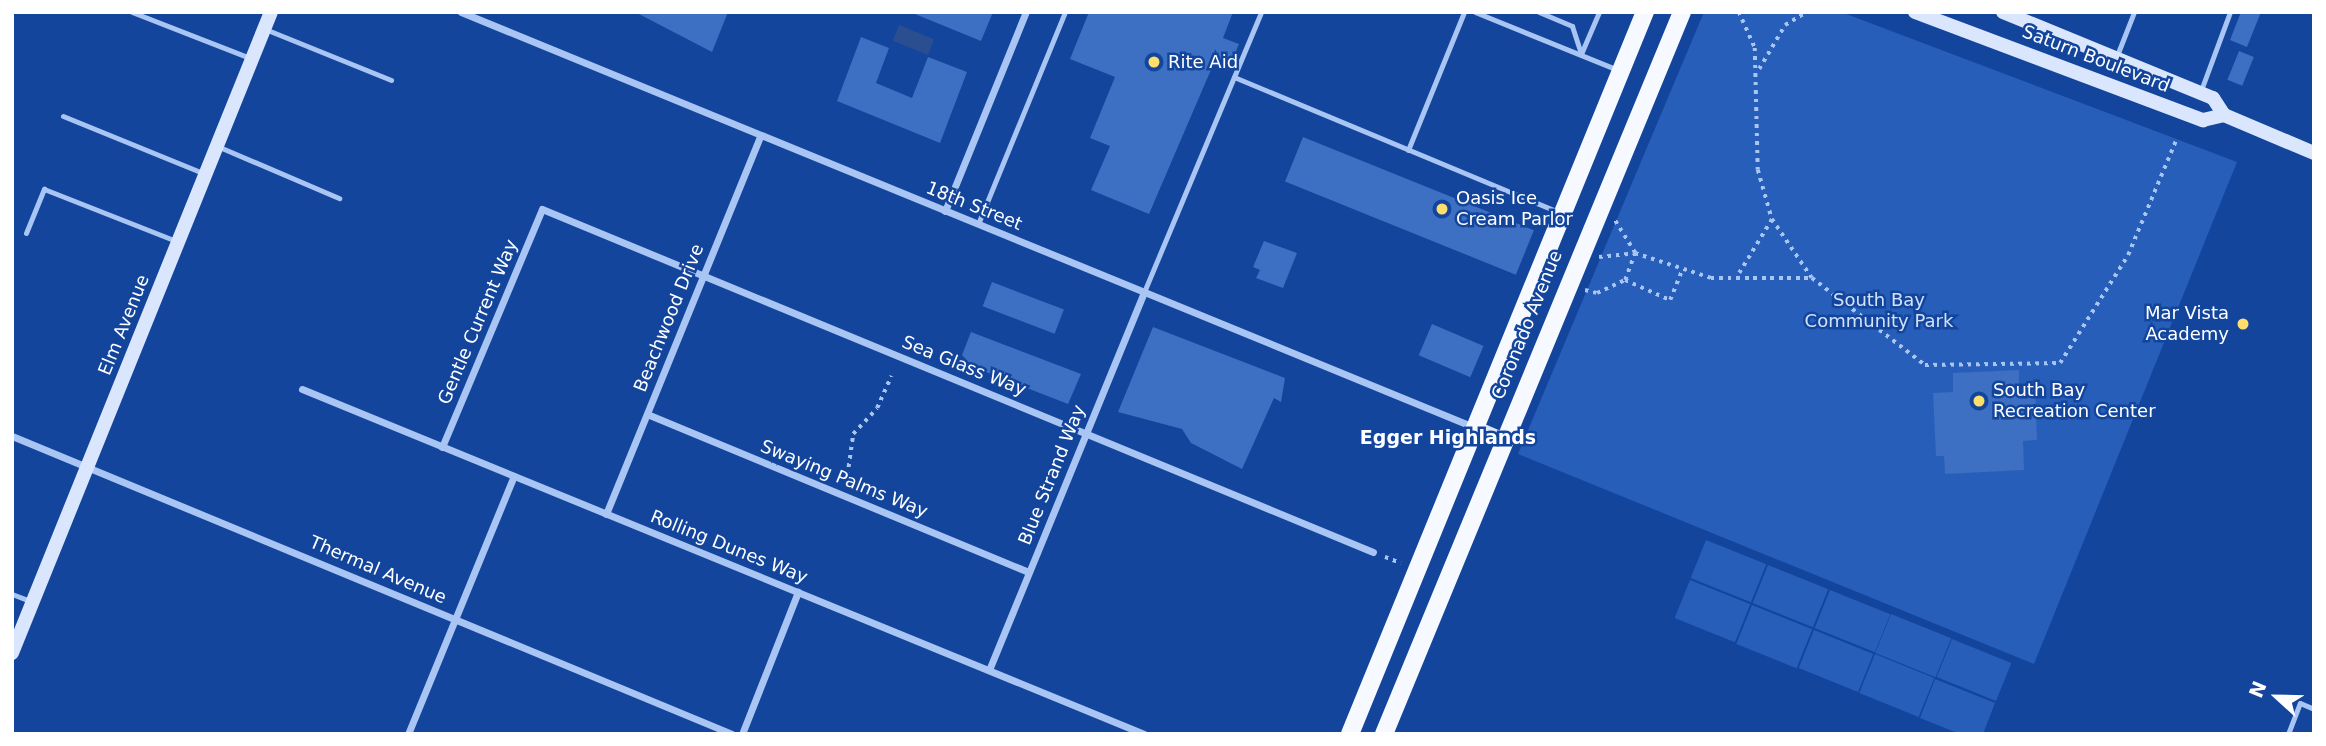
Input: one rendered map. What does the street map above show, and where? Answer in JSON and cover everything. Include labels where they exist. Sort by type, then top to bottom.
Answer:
[{"type":"main road","name":"Coronado Avenue","points":[[1350,734],[1645,12]]},
{"type":"main road","name":"Coronado Avenue","points":[[1384,734],[1502,439],[1682,12]]},
{"type":"street","name":"Elm Avenue","points":[[12,653],[271,12]]},
{"type":"street","name":"18th Street","points":[[461,12],[1476,428]]},
{"type":"street","points":[[945,211],[1026,12]]},
{"type":"street","name":"Saturn Boulevard","points":[[1915,12],[2203,120],[2224,116],[2314,153]]},
{"type":"street","name":"Saturn Boulevard","points":[[2003,12],[2213,98],[2224,116]]},
{"type":"street","name":"Beachwood Drive","points":[[606,514],[761,135]]},
{"type":"street","name":"Sea Glass Way","points":[[542,209],[1373,552]]},
{"type":"street","name":"Gentle Current Way","points":[[442,447],[542,209]]},
{"type":"street","name":"Blue Strand Way","points":[[989,670],[1144,292]]},
{"type":"street","name":"Rolling Dunes Way","points":[[302,389],[1144,734]]},
{"type":"street","name":"Swaying Palms Way","points":[[647,414],[1029,572]]},
{"type":"street","points":[[1476,428],[1502,439]]},
{"type":"street","name":"Thermal Avenue","points":[[12,436],[732,734]]},
{"type":"street","points":[[408,734],[514,476]]},
{"type":"street","points":[[742,734],[798,592]]},
{"type":"lane","points":[[132,12],[253,59]]},
{"type":"lane","points":[[978,224],[1065,12]]},
{"type":"lane","points":[[1144,292],[1261,12]]},
{"type":"lane","points":[[1408,150],[1464,12]]},
{"type":"lane","points":[[1475,12],[1621,71]]},
{"type":"lane","points":[[1539,12],[1572,26],[1581,54]]},
{"type":"lane","points":[[1581,54],[1599,12]]},
{"type":"lane","points":[[2116,58],[2134,12]]},
{"type":"lane","points":[[2200,93],[2230,12]]},
{"type":"lane","points":[[265,29],[391,80]]},
{"type":"lane","points":[[1234,77],[1564,214]]},
{"type":"lane","points":[[62,116],[206,174]]},
{"type":"lane","points":[[217,146],[339,198]]},
{"type":"lane","points":[[26,233],[44,189],[179,242]]},
{"type":"lane","points":[[12,594],[33,602]]},
{"type":"lane","points":[[2288,734],[2300,704],[2314,709]]},
{"type":"path","points":[[1739,12],[1758,71],[1758,170],[1772,219],[1812,278],[1925,365],[2060,363],[2128,255],[2176,141]]},
{"type":"path","points":[[1758,71],[1785,25],[1807,12]]},
{"type":"path","points":[[1612,216],[1635,253]]},
{"type":"path","points":[[1738,274],[1772,219]]},
{"type":"path","points":[[1581,249],[1605,258],[1635,253],[1682,271],[1711,278],[1738,274],[1812,278]]},
{"type":"path","points":[[1567,282],[1597,293],[1625,280],[1635,253]]},
{"type":"path","points":[[1625,280],[1670,300],[1682,271]]},
{"type":"path","points":[[846,486],[853,434],[877,408],[891,376]]},
{"type":"green space","name":"South Bay Community Park","points":[[1704,12],[1841,12],[2237,162],[2034,664],[1518,454]]},
{"type":"green space","points":[[1706,540],[1766,564],[1751,602],[1691,578]]},
{"type":"green space","points":[[1768,565],[1828,589],[1813,627],[1753,603]]},
{"type":"green space","points":[[1690,580],[1750,604],[1735,642],[1675,618]]},
{"type":"green space","points":[[1830,590],[1890,614],[1875,652],[1815,628]]},
{"type":"green space","points":[[1752,605],[1812,629],[1797,668],[1736,644]]},
{"type":"green space","points":[[1891,614],[1951,638],[1936,677],[1875,653]]},
{"type":"green space","points":[[1814,630],[1873,654],[1858,692],[1799,668]]},
{"type":"green space","points":[[1952,639],[2011,663],[1996,701],[1937,677]]},
{"type":"green space","points":[[1875,654],[1934,678],[1919,717],[1859,693]]},
{"type":"green space","points":[[1935,679],[1995,703],[1983,734],[1960,734],[1920,718]]},
{"type":"shaded area","points":[[899,25],[934,39],[928,55],[893,41]]},
{"type":"building","points":[[635,12],[728,12],[712,52]]},
{"type":"building","points":[[910,12],[993,12],[981,41]]},
{"type":"building","points":[[1089,12],[1233,12],[1223,38],[1239,44],[1228,70],[1213,65],[1149,214],[1091,190],[1110,146],[1090,138],[1115,77],[1070,59]]},
{"type":"building","points":[[2241,12],[2261,12],[2247,47],[2230,40]]},
{"type":"building","points":[[861,37],[889,48],[876,83],[912,98],[928,57],[967,72],[940,143],[837,101]]},
{"type":"building","points":[[2239,51],[2254,57],[2242,86],[2227,80]]},
{"type":"building","points":[[1303,137],[1534,230],[1516,275],[1285,182]]},
{"type":"building","points":[[1264,241],[1297,253],[1283,288],[1256,278],[1260,270],[1253,267]]},
{"type":"building","points":[[992,282],[1064,310],[1055,334],[983,306]]},
{"type":"building","points":[[1432,324],[1484,346],[1470,377],[1419,355]]},
{"type":"building","points":[[1153,327],[1285,378],[1281,402],[1274,398],[1242,469],[1191,443],[1182,429],[1118,412]]},
{"type":"building","points":[[971,332],[1081,374],[1068,404],[973,367],[962,355]]},
{"type":"building","points":[[2019,370],[2019,384],[2035,383],[2037,440],[2023,441],[2024,470],[1945,474],[1944,456],[1936,456],[1933,393],[1953,392],[1953,373]]},
{"type":"place","name":"Rite Aid","points":[[1154,62]]},
{"type":"place","name":"Oasis Ice Cream Parlor","points":[[1442,209]]},
{"type":"place","name":"Mar Vista Academy","points":[[2243,324]]},
{"type":"place","name":"South Bay Recreation Center","points":[[1979,401]]},
{"type":"district","name":"Egger Highlands","points":[[1448,438]]}]
